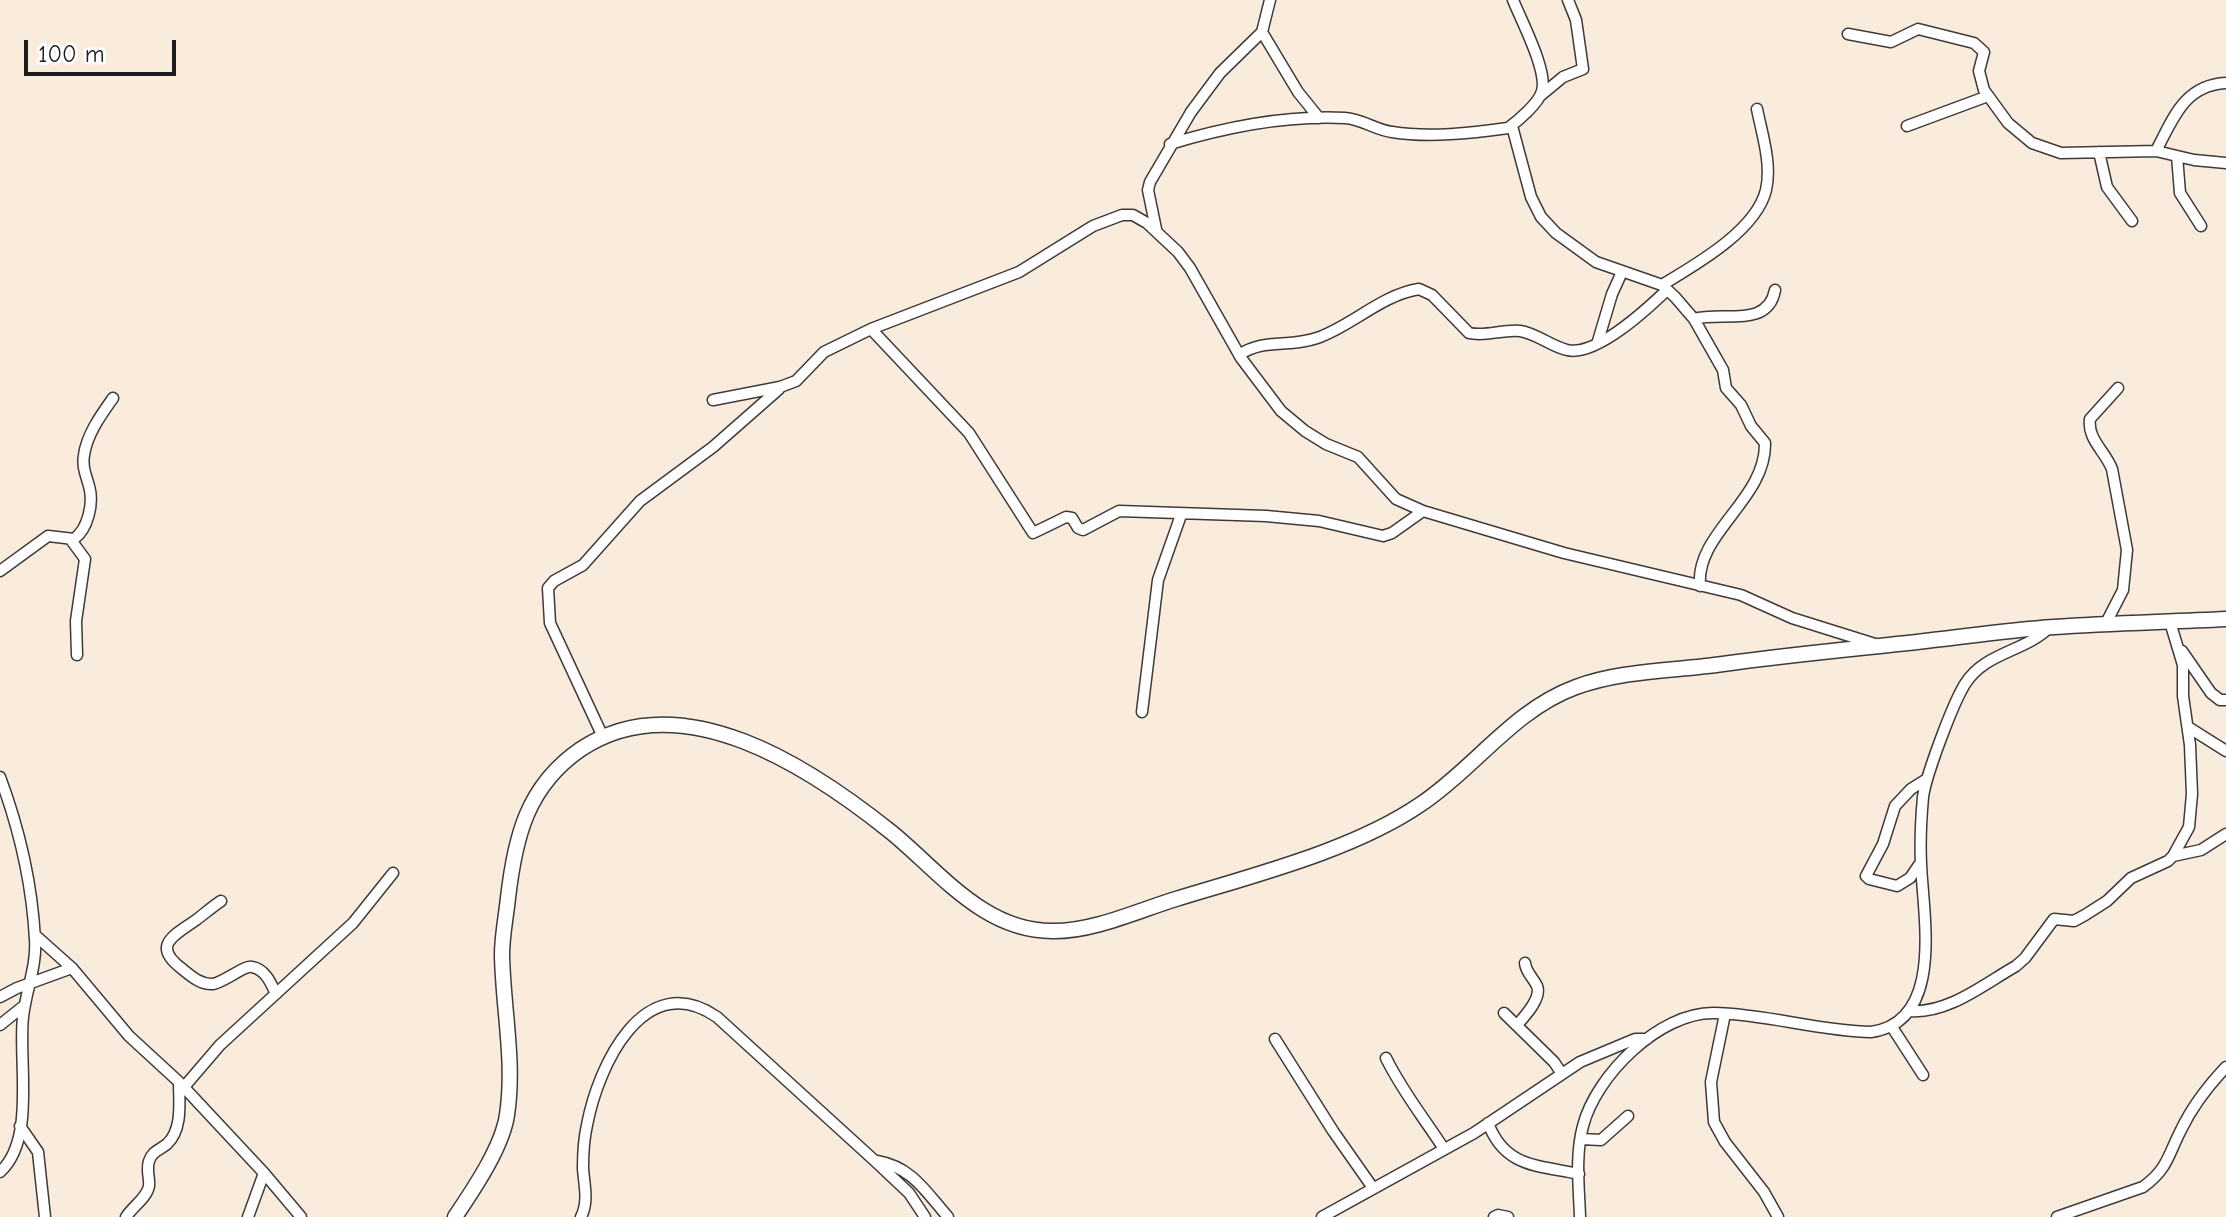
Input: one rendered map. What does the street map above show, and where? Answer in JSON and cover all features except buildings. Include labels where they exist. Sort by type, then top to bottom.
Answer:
[{"type":"highway","points":[[455,1217],[484,1169],[506,1123],[510,1071],[502,953],[517,835],[543,785],[562,764],[603,737],[627,727],[683,724],[718,732],[753,746],[803,771],[852,803],[894,835],[967,900],[1023,928],[1053,931],[1077,929],[1118,918],[1337,846],[1386,824],[1443,789],[1531,711],[1571,689],[1621,676],[2050,627],[2226,619]]},
{"type":"street","points":[[1156,231],[1148,186],[1170,144],[1220,73],[1262,32],[1270,0]]},
{"type":"street","points":[[1513,0],[1538,62],[1543,82],[1539,97]]},
{"type":"street","points":[[1170,144],[1216,130],[1319,118],[1348,118],[1382,130],[1415,134],[1512,126],[1563,77],[1583,69],[1576,20],[1568,0]]},
{"type":"street","points":[[1848,34],[1891,42],[1918,29],[1974,43],[1984,52],[1979,71],[1988,96],[2008,123],[2032,143],[2061,153],[2156,151],[2226,163]]},
{"type":"street","points":[[1262,32],[1298,92],[1319,118]]},
{"type":"street","points":[[2156,151],[2187,98],[2207,85],[2226,83]]},
{"type":"street","points":[[1907,126],[1988,96]]},
{"type":"street","points":[[1239,355],[1259,345],[1297,345],[1322,337],[1382,303],[1419,289],[1432,295],[1469,333],[1523,332],[1571,351],[1581,350],[1625,327],[1664,288],[1726,243],[1760,204],[1767,187],[1766,153],[1757,109]]},
{"type":"street","points":[[1512,126],[1531,197],[1541,217],[1556,233],[1605,266],[1664,288],[1694,319],[1723,370],[1726,388],[1763,439],[1765,449],[1761,469],[1700,566],[1700,586]]},
{"type":"street","points":[[2099,152],[2107,187],[2132,221]]},
{"type":"street","points":[[2177,156],[2180,193],[2201,226]]},
{"type":"street","points":[[603,737],[550,623],[548,588],[554,581],[583,565],[640,501],[713,447],[780,387],[805,374],[824,352],[871,329],[1019,272],[1093,226],[1122,215],[1138,217],[1156,231],[1190,268],[1239,355],[1281,411],[1326,444],[1358,457],[1396,499],[1423,511],[1564,553],[1741,595],[1792,618],[1881,646]]},
{"type":"street","points":[[1598,341],[1622,272]]},
{"type":"street","points":[[1694,319],[1718,315],[1755,315],[1770,306],[1775,290]]},
{"type":"street","points":[[871,329],[969,433],[1033,533],[1066,517],[1072,518],[1083,530],[1119,511],[1181,515],[1238,514],[1319,521],[1383,536],[1423,511]]},
{"type":"street","points":[[713,400],[780,387]]},
{"type":"street","points":[[2105,625],[2123,590],[2127,550],[2112,469],[2092,437],[2089,425],[2090,419],[2118,388]]},
{"type":"street","points":[[0,571],[48,536],[71,540],[81,534],[88,518],[90,488],[83,464],[85,449],[97,421],[113,398]]},
{"type":"street","points":[[1142,712],[1158,580],[1181,515]]},
{"type":"street","points":[[71,540],[85,559],[76,621],[77,655]]},
{"type":"street","points":[[2170,622],[2181,650],[2211,693],[2220,700],[2226,700]]},
{"type":"street","points":[[1580,1217],[1581,1139],[1590,1108],[1615,1070],[1647,1039],[1674,1021],[1691,1016],[1725,1014],[1871,1032],[1892,1027],[1910,1011],[1920,988],[1926,955],[1921,862],[1923,795],[1927,779],[1964,686],[1973,673],[2008,650],[2031,642],[2050,627]]},
{"type":"street","points":[[2173,856],[2191,820],[2188,727],[2181,650]]},
{"type":"street","points":[[2188,727],[2226,751]]},
{"type":"street","points":[[0,777],[17,829],[36,955],[25,1005],[20,1126],[10,1159],[0,1172]]},
{"type":"street","points":[[1921,862],[1910,878],[1897,886],[1866,876],[1883,844],[1895,806],[1911,789],[1927,779]]},
{"type":"street","points":[[1910,1011],[1944,1006],[2016,966],[2054,919],[2074,921],[2107,901],[2131,878],[2160,866],[2173,856],[2201,850],[2226,834]]},
{"type":"street","points":[[126,1217],[149,1187],[150,1159],[175,1133],[181,1085],[353,923],[393,873]]},
{"type":"street","points":[[221,901],[178,932],[167,943],[166,952],[171,960],[201,982],[211,984],[237,975],[246,967],[253,967],[268,978],[276,994]]},
{"type":"street","points":[[35,935],[72,968],[129,1036],[181,1085],[301,1217]]},
{"type":"street","points":[[1517,1025],[1538,993],[1538,987],[1524,968],[1525,963]]},
{"type":"street","points":[[0,997],[72,968]]},
{"type":"street","points":[[581,1217],[586,1201],[583,1164],[586,1127],[605,1065],[642,1015],[673,1003],[692,1004],[717,1017],[909,1193],[925,1217]]},
{"type":"street","points":[[0,1025],[25,1005]]},
{"type":"street","points":[[1504,1013],[1554,1062],[1562,1074]]},
{"type":"street","points":[[1725,1014],[1711,1082],[1714,1122],[1778,1217]]},
{"type":"street","points":[[1892,1027],[1923,1075]]},
{"type":"street","points":[[1275,1039],[1373,1188]]},
{"type":"street","points":[[1322,1217],[1488,1123],[1580,1062],[1635,1039],[1647,1039]]},
{"type":"street","points":[[1386,1058],[1409,1100],[1444,1149]]},
{"type":"street","points":[[2057,1217],[2143,1187],[2160,1174],[2167,1165],[2182,1128],[2226,1067]]},
{"type":"street","points":[[1581,1139],[1601,1140],[1628,1116]]},
{"type":"street","points":[[1488,1123],[1494,1139],[1507,1155],[1579,1174]]},
{"type":"street","points":[[20,1126],[38,1152],[45,1217]]},
{"type":"street","points":[[875,1161],[900,1166],[948,1217]]},
{"type":"street","points":[[248,1217],[264,1173]]},
{"type":"street","points":[[2082,1217],[2091,1203]]},
{"type":"street","points":[[1494,1217],[1508,1217]]}]
